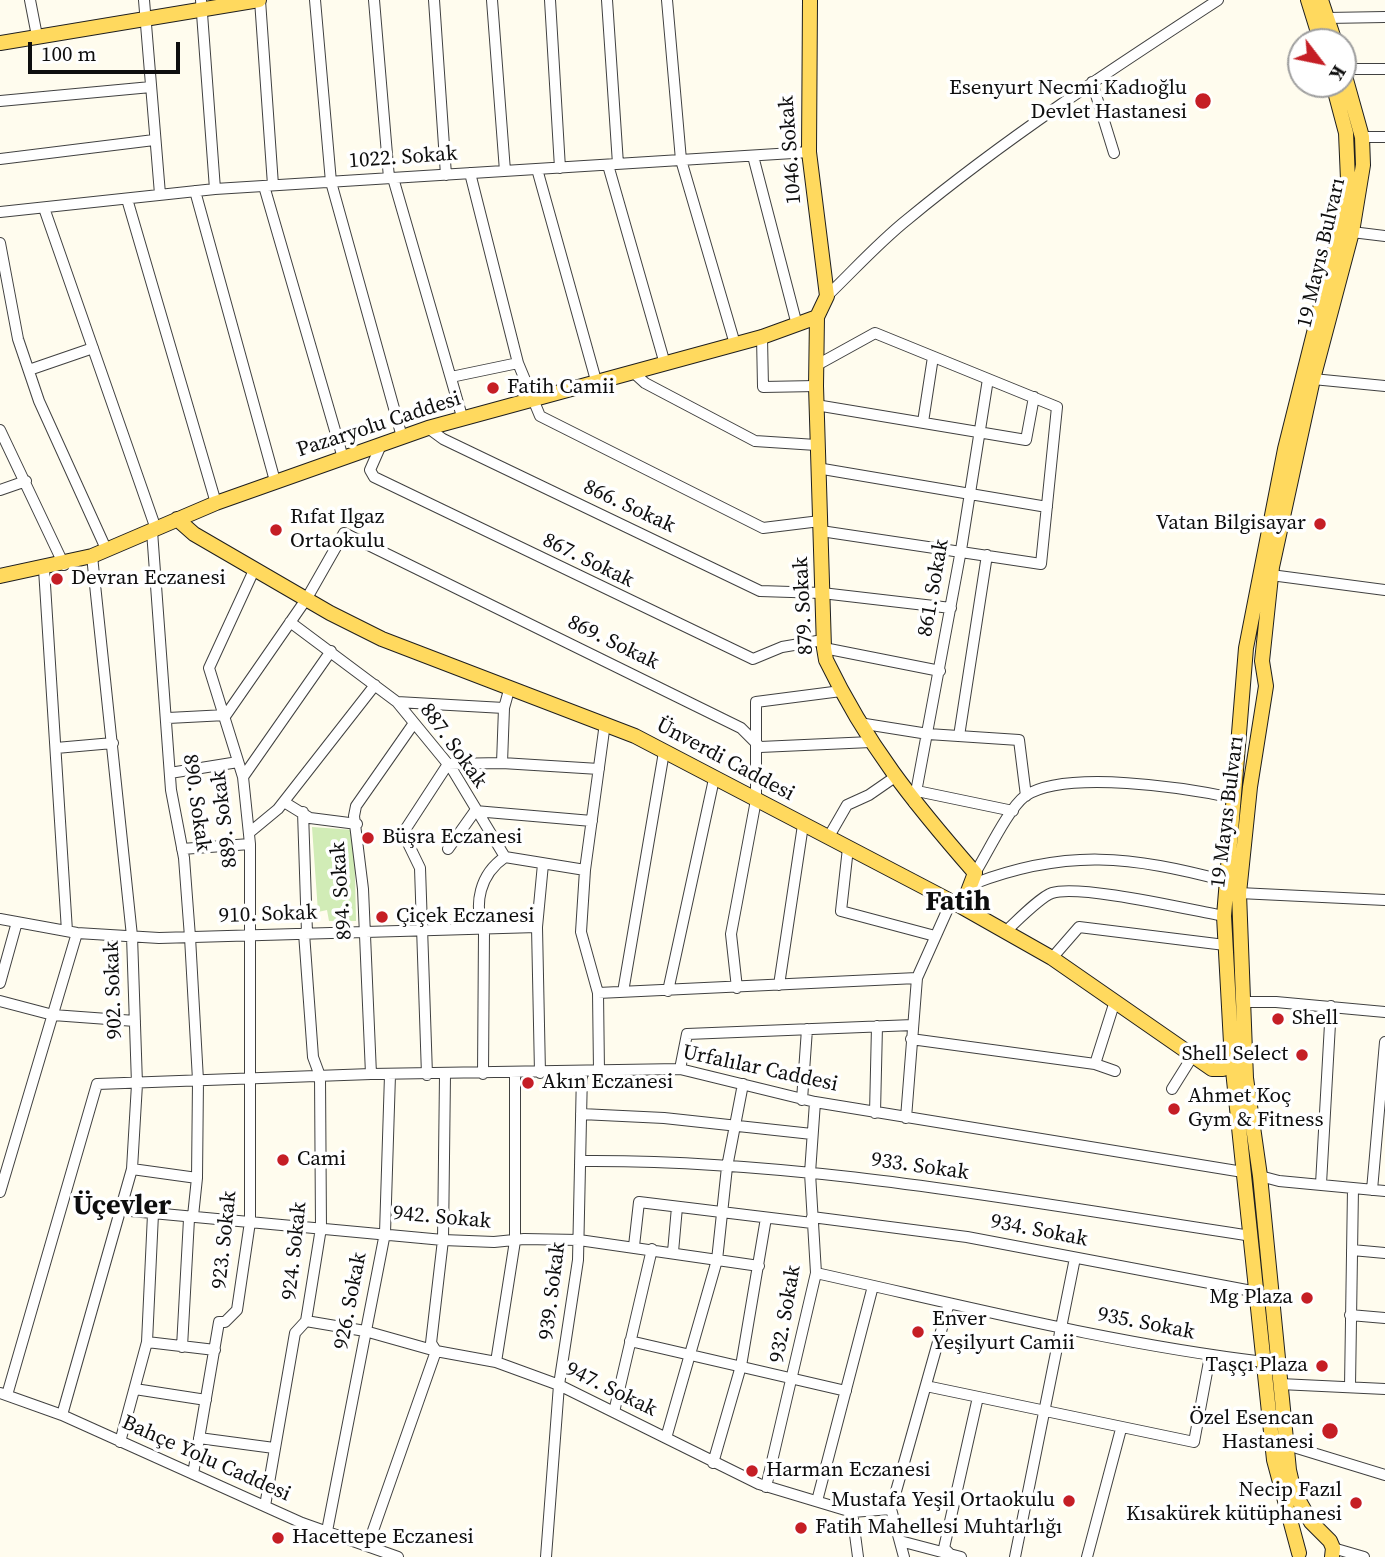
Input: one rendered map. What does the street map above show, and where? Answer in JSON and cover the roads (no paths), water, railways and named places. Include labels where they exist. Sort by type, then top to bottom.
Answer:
[{"type":"main road","points":[[0,43],[146,18],[202,4],[259,0]]},
{"type":"main road","name":"1046. Sokak","points":[[810,0],[809,152],[827,296]]},
{"type":"main road","points":[[1308,0],[1317,28]]},
{"type":"main road","points":[[1321,0],[1330,28]]},
{"type":"main road","name":"19 Mayıs Bulvarı","points":[[1299,1555],[1274,1460],[1232,1061],[1224,916],[1246,648],[1264,548],[1336,245],[1348,180],[1346,133],[1337,98]]},
{"type":"main road","name":"19 Mayıs Bulvarı","points":[[1333,1553],[1294,1492],[1287,1445],[1260,1176],[1248,1097],[1239,893],[1250,786],[1266,686],[1262,662],[1271,575],[1313,379],[1352,232],[1363,165],[1362,137],[1351,98]]},
{"type":"main road","name":"879. Sokak","points":[[827,296],[817,317],[816,386],[824,644],[841,691],[871,743],[895,777],[916,797],[974,878]]},
{"type":"main road","name":"Pazaryolu Caddesi","points":[[0,576],[64,565],[107,551],[216,503],[428,428],[762,337],[817,317]]},
{"type":"main road","name":"Ünverdi Caddesi","points":[[177,519],[194,534],[382,639],[509,690],[605,723],[664,752],[1006,931],[1052,958],[1192,1057],[1217,1070],[1232,1061]]},
{"type":"main road","points":[[956,905],[974,878]]},
{"type":"main road","points":[[1243,1172],[1260,1176]]},
{"type":"main road","points":[[1299,1555],[1305,1536],[1314,1533],[1324,1536]]},
{"type":"street","points":[[30,0],[37,36]]},
{"type":"street","points":[[144,0],[160,194]]},
{"type":"street","points":[[259,0],[269,186],[343,458]]},
{"type":"street","points":[[315,0],[331,182],[402,437]]},
{"type":"street","points":[[374,0],[391,178],[463,420]]},
{"type":"street","points":[[434,0],[446,175]]},
{"type":"street","points":[[492,0],[505,171]]},
{"type":"street","points":[[550,0],[559,168]]},
{"type":"street","points":[[607,0],[613,164],[665,364]]},
{"type":"street","points":[[667,0],[681,160],[735,344]]},
{"type":"street","points":[[827,296],[907,219],[981,162],[1092,82],[1217,0]]},
{"type":"street","points":[[202,4],[215,189]]},
{"type":"street","points":[[1326,18],[1385,17]]},
{"type":"street","points":[[1357,69],[1385,69]]},
{"type":"street","points":[[1092,82],[1114,153]]},
{"type":"street","points":[[0,101],[151,87]]},
{"type":"street","points":[[1362,137],[1385,137]]},
{"type":"street","points":[[0,159],[154,140]]},
{"type":"street","name":"1022. Sokak","points":[[0,212],[215,189],[809,152]]},
{"type":"street","points":[[753,156],[797,325]]},
{"type":"street","points":[[537,169],[597,384]]},
{"type":"street","points":[[470,173],[519,363],[532,401],[540,416],[551,424],[763,528],[821,526],[1041,564],[1057,407],[875,333],[817,365]]},
{"type":"street","points":[[195,191],[275,481]]},
{"type":"street","points":[[127,199],[216,503]]},
{"type":"street","name":"890. Sokak","points":[[44,208],[154,530],[170,773],[182,849],[198,1080],[197,1178],[192,1216],[189,1219],[182,1347]]},
{"type":"street","points":[[1352,232],[1385,236]]},
{"type":"street","points":[[0,243],[18,339],[39,401],[107,551]]},
{"type":"street","points":[[762,337],[763,387],[816,386]]},
{"type":"street","points":[[29,370],[93,348]]},
{"type":"street","points":[[923,422],[933,357]]},
{"type":"street","points":[[451,377],[519,363]]},
{"type":"street","points":[[634,373],[645,383],[755,441],[816,445]]},
{"type":"street","name":"861. Sokak","points":[[916,797],[961,551],[988,379]]},
{"type":"street","points":[[1313,379],[1385,387]]},
{"type":"street","points":[[816,405],[1026,440],[1034,397]]},
{"type":"street","name":"866. Sokak","points":[[428,428],[443,439],[760,591],[822,593],[951,608]]},
{"type":"street","points":[[0,430],[64,565]]},
{"type":"street","name":"867. Sokak","points":[[382,445],[370,470],[374,477],[753,659],[782,647],[824,644]]},
{"type":"street","points":[[817,468],[1046,507]]},
{"type":"street","points":[[0,490],[26,481]]},
{"type":"street","name":"869. Sokak","points":[[307,598],[344,533],[609,660],[741,728],[756,740],[760,747],[871,743]]},
{"type":"street","points":[[960,736],[987,555]]},
{"type":"street","name":"902. Sokak","points":[[62,1415],[132,1169],[137,1084],[132,936],[92,556]]},
{"type":"street","name":"889. Sokak","points":[[250,1080],[250,839],[243,777],[226,715],[209,668],[256,568]]},
{"type":"street","points":[[0,1192],[53,1015],[72,932],[44,569]]},
{"type":"street","points":[[1271,575],[1385,590]]},
{"type":"street","points":[[168,718],[226,715],[307,598]]},
{"type":"street","name":"887. Sokak","points":[[290,622],[397,702],[448,764],[505,857]]},
{"type":"street","points":[[824,644],[940,671]]},
{"type":"street","points":[[243,777],[331,651]]},
{"type":"street","points":[[182,849],[250,839],[284,802],[375,685]]},
{"type":"street","points":[[502,763],[504,708],[509,690]]},
{"type":"street","points":[[737,988],[731,934],[756,800],[756,702],[841,691]]},
{"type":"street","points":[[397,702],[504,708]]},
{"type":"street","name":"894. Sokak","points":[[370,1074],[356,806],[414,723]]},
{"type":"street","points":[[598,1071],[598,993],[581,932],[585,870],[605,723]]},
{"type":"street","points":[[859,723],[928,734],[1019,740],[1026,796]]},
{"type":"street","points":[[56,748],[113,743]]},
{"type":"street","points":[[623,992],[664,752]]},
{"type":"street","points":[[170,773],[238,762]]},
{"type":"street","points":[[427,1075],[420,868],[403,833],[448,764],[502,763],[599,769]]},
{"type":"street","points":[[828,838],[847,805],[869,795],[895,777]]},
{"type":"street","points":[[668,991],[714,779]]},
{"type":"street","points":[[974,878],[1013,811],[1026,796],[1055,787],[1120,782],[1194,790],[1233,798]]},
{"type":"street","points":[[916,797],[1013,811]]},
{"type":"street","points":[[284,802],[310,818],[356,824]]},
{"type":"street","points":[[448,849],[475,811],[592,821]]},
{"type":"street","name":"924. Sokak","points":[[264,1506],[295,1333],[306,1321],[321,1228],[320,1076],[313,1056],[303,812]]},
{"type":"street","points":[[779,985],[803,825]]},
{"type":"street","points":[[848,848],[841,911],[935,936]]},
{"type":"street","points":[[483,1074],[484,931],[477,913],[478,898],[496,863],[505,857],[585,870]]},
{"type":"street","points":[[974,878],[1066,859],[1124,859],[1172,867],[1226,881]]},
{"type":"street","points":[[540,1073],[537,927],[542,864]]},
{"type":"street","points":[[1006,931],[1051,893],[1075,892],[1133,899],[1224,916]]},
{"type":"street","points":[[1239,893],[1385,900]]},
{"type":"street","points":[[906,1118],[917,978],[935,936],[956,905]]},
{"type":"street","name":"910. Sokak","points":[[0,919],[72,932],[190,937],[422,930],[484,931],[537,927]]},
{"type":"street","points":[[0,983],[17,922]]},
{"type":"street","points":[[1052,958],[1079,927],[1225,945]]},
{"type":"street","points":[[598,993],[917,978]]},
{"type":"street","points":[[0,1001],[53,1015],[135,1021]]},
{"type":"street","points":[[1095,1064],[1115,1001]]},
{"type":"street","points":[[1242,1002],[1331,1006],[1385,1012]]},
{"type":"street","points":[[1321,1184],[1331,1006]]},
{"type":"street","points":[[680,1069],[687,1034],[913,1026]]},
{"type":"street","points":[[875,1113],[877,1027]]},
{"type":"street","points":[[802,1100],[807,1029]]},
{"type":"street","points":[[911,1040],[1095,1064],[1115,1071]]},
{"type":"street","points":[[1372,1190],[1385,1042]]},
{"type":"street","points":[[1172,1090],[1192,1057]]},
{"type":"street","name":"Urfalılar Caddesi","points":[[4,1394],[97,1084],[370,1074],[515,1074],[680,1069],[802,1100],[1243,1172]]},
{"type":"street","name":"939. Sokak","points":[[546,1557],[559,1385],[579,1240],[582,1072]]},
{"type":"street","points":[[496,1362],[515,1241],[515,1074]]},
{"type":"street","name":"926. Sokak","points":[[327,1531],[384,1233],[390,1075]]},
{"type":"street","points":[[368,1545],[436,1351],[431,1343],[443,1240],[445,1075]]},
{"type":"street","name":"923. Sokak","points":[[193,1474],[219,1322],[225,1322],[237,1310],[250,1222],[250,1080]]},
{"type":"street","points":[[666,1438],[717,1260],[727,1167],[743,1084]]},
{"type":"street","name":"932. Sokak","points":[[766,1487],[817,1273],[810,1173],[815,1102]]},
{"type":"street","points":[[581,1114],[812,1134]]},
{"type":"street","name":"933. Sokak","points":[[580,1161],[640,1160],[810,1173],[899,1183],[1252,1236]]},
{"type":"street","points":[[132,1169],[197,1178]]},
{"type":"street","points":[[1260,1176],[1385,1191]]},
{"type":"street","points":[[1350,1386],[1353,1188]]},
{"type":"street","name":"934. Sokak","points":[[634,1246],[639,1202],[724,1214],[812,1220],[967,1237],[1257,1292]]},
{"type":"street","points":[[673,1252],[677,1207]]},
{"type":"street","name":"942. Sokak","points":[[120,1210],[443,1240],[579,1240],[759,1266]]},
{"type":"street","points":[[120,1442],[147,1342],[153,1214]]},
{"type":"street","points":[[713,1462],[741,1366],[766,1218]]},
{"type":"street","points":[[614,1412],[652,1249]]},
{"type":"street","points":[[1352,1250],[1385,1253]]},
{"type":"street","points":[[1015,1557],[1075,1258]]},
{"type":"street","name":"935. Sokak","points":[[817,1273],[1061,1327],[1210,1356],[1265,1362]]},
{"type":"street","points":[[817,1501],[873,1286]]},
{"type":"street","points":[[904,1557],[891,1509],[949,1303]]},
{"type":"street","points":[[1350,1315],[1385,1318]]},
{"type":"street","name":"947. Sokak","points":[[306,1321],[365,1331],[436,1351],[496,1362],[559,1385],[766,1487],[852,1512],[891,1509]]},
{"type":"street","points":[[630,1341],[846,1391]]},
{"type":"street","points":[[147,1342],[215,1350]]},
{"type":"street","points":[[926,1386],[1121,1429],[1194,1442],[1210,1356]]},
{"type":"street","points":[[1280,1384],[1385,1389]]},
{"type":"street","points":[[135,1388],[206,1400]]},
{"type":"street","name":"Bahçe Yolu Caddesi","points":[[4,1394],[62,1415],[264,1506],[398,1557]]},
{"type":"street","points":[[956,1556],[944,1548],[978,1398]]},
{"type":"street","points":[[1090,1556],[1121,1429]]},
{"type":"street","points":[[199,1438],[274,1448]]},
{"type":"street","points":[[1287,1445],[1385,1475]]},
{"type":"street","points":[[852,1512],[858,1557]]},
{"type":"street","points":[[900,1541],[956,1556]]},
{"type":"street","points":[[1333,1553],[1364,1557]]},
{"type":"place","name":"Esenyurt Necmi Kadıoğlu Devlet Hastanesi","points":[[1203,101]]},
{"type":"place","name":"Fatih Camii","points":[[493,388]]},
{"type":"place","name":"Vatan Bilgisayar","points":[[1320,524]]},
{"type":"place","name":"Rıfat Ilgaz Ortaokulu","points":[[276,530]]},
{"type":"place","name":"Devran Eczanesi","points":[[57,579]]},
{"type":"place","name":"Büşra Eczanesi","points":[[368,838]]},
{"type":"place","name":"Çiçek Eczanesi","points":[[382,917]]},
{"type":"place","name":"Shell","points":[[1278,1019]]},
{"type":"place","name":"Shell Select","points":[[1302,1055]]},
{"type":"place","name":"Akın Eczanesi","points":[[528,1083]]},
{"type":"place","name":"Ahmet Koç Gym & Fitness","points":[[1174,1109]]},
{"type":"place","name":"Cami","points":[[283,1160]]},
{"type":"place","name":"Mg Plaza","points":[[1307,1298]]},
{"type":"place","name":"Enver Yeşilyurt Camii","points":[[918,1332]]},
{"type":"place","name":"Taşçı Plaza","points":[[1322,1366]]},
{"type":"place","name":"Özel Esencan Hastanesi","points":[[1330,1431]]},
{"type":"place","name":"Harman Eczanesi","points":[[752,1471]]},
{"type":"place","name":"Mustafa Yeşil Ortaokulu","points":[[1069,1501]]},
{"type":"place","name":"Necip Fazıl Kısakürek kütüphanesi","points":[[1356,1503]]},
{"type":"place","name":"Fatih Mahellesi Muhtarlığı","points":[[801,1528]]},
{"type":"place","name":"Hacettepe Eczanesi","points":[[278,1538]]},
{"type":"district","name":"Fatih","points":[[958,903]]},
{"type":"district","name":"Üçevler","points":[[122,1207]]}]
